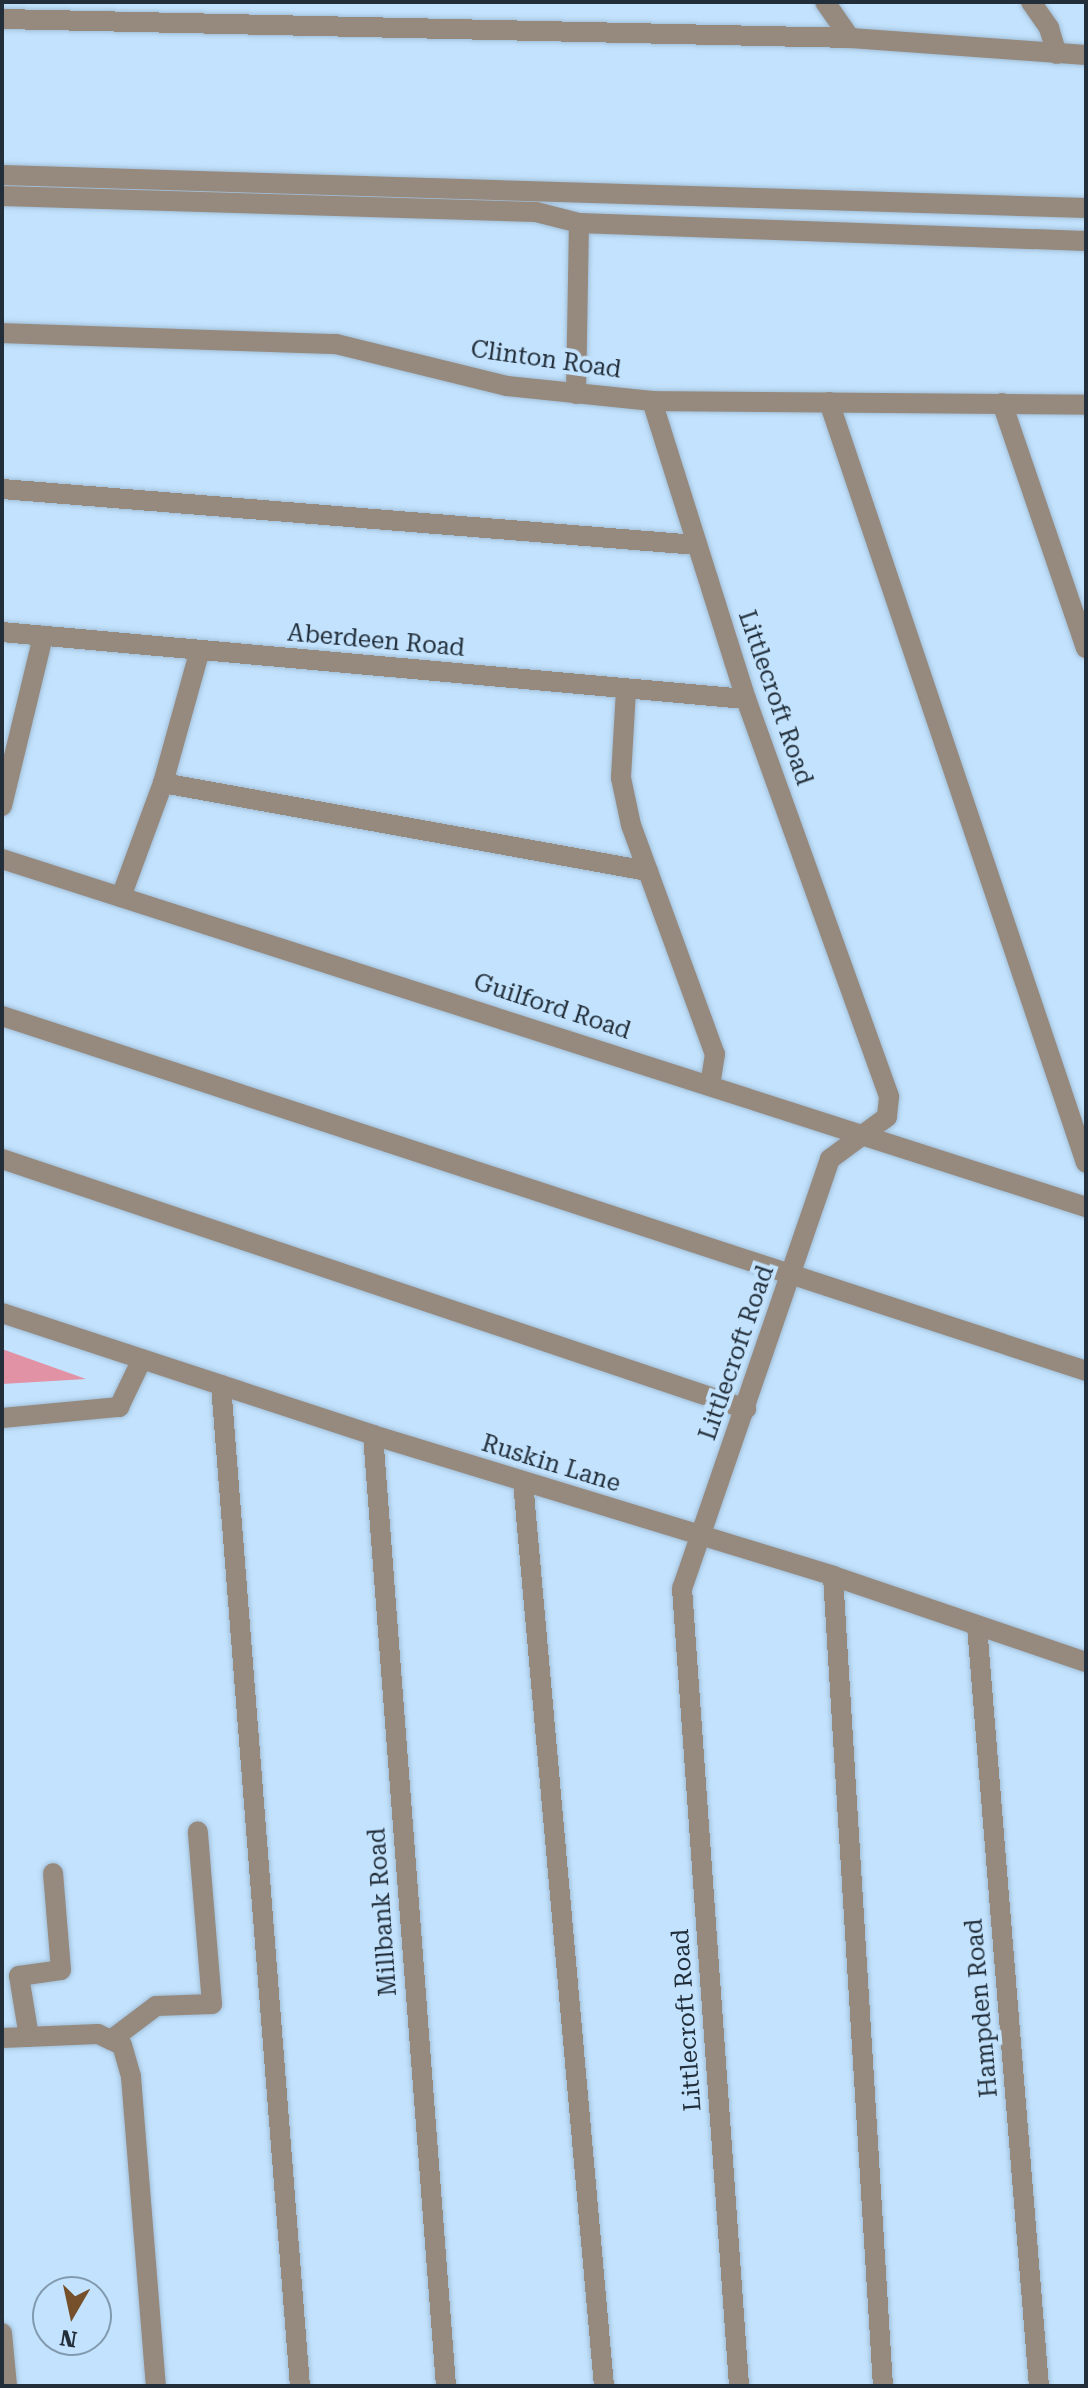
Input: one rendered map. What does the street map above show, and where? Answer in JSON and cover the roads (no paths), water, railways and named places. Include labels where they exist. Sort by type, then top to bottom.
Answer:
[{"type":"street","points":[[825,2],[850,38]]},
{"type":"street","points":[[1031,2],[1049,28],[1057,54]]},
{"type":"street","points":[[2,19],[850,38],[1086,55]]},
{"type":"street","points":[[2,175],[1086,208]]},
{"type":"street","points":[[2,196],[536,212],[579,223],[1086,241]]},
{"type":"street","points":[[576,394],[579,223]]},
{"type":"street","name":"Clinton Road","points":[[2,333],[336,344],[507,386],[652,401],[1086,405]]},
{"type":"street","name":"Littlecroft Road","points":[[652,401],[746,699],[889,1097],[887,1117],[869,1134],[830,1159],[702,1538],[682,1588],[739,2386]]},
{"type":"street","points":[[829,402],[1086,1163]]},
{"type":"street","points":[[1002,403],[1086,648]]},
{"type":"street","points":[[2,489],[696,545]]},
{"type":"street","name":"Aberdeen Road","points":[[2,632],[746,699]]},
{"type":"street","points":[[2,806],[43,636]]},
{"type":"street","points":[[121,897],[163,783],[200,650]]},
{"type":"street","points":[[626,690],[621,778],[648,871],[715,1054],[710,1084]]},
{"type":"street","points":[[163,783],[648,871]]},
{"type":"street","name":"Guilford Road","points":[[2,859],[869,1134],[1086,1207]]},
{"type":"street","points":[[2,1016],[1086,1371]]},
{"type":"street","points":[[2,1159],[746,1409]]},
{"type":"street","name":"Ruskin Lane","points":[[2,1313],[373,1435],[833,1576],[1086,1662]]},
{"type":"street","points":[[2,1418],[119,1407],[142,1359]]},
{"type":"street","points":[[221,1385],[300,2386]]},
{"type":"street","name":"Millbank Road","points":[[373,1435],[446,2386]]},
{"type":"street","points":[[523,1482],[604,2386]]},
{"type":"street","points":[[833,1576],[883,2386]]},
{"type":"street","name":"Hampden Road","points":[[977,1626],[1039,2386]]},
{"type":"street","points":[[117,2043],[156,2006],[212,2004],[198,1832]]},
{"type":"street","points":[[29,2037],[19,1976],[61,1970],[53,1873]]},
{"type":"street","points":[[2,2038],[98,2034],[117,2043],[131,2077],[156,2386]]},
{"type":"street","points":[[2,2333],[7,2386]]}]
